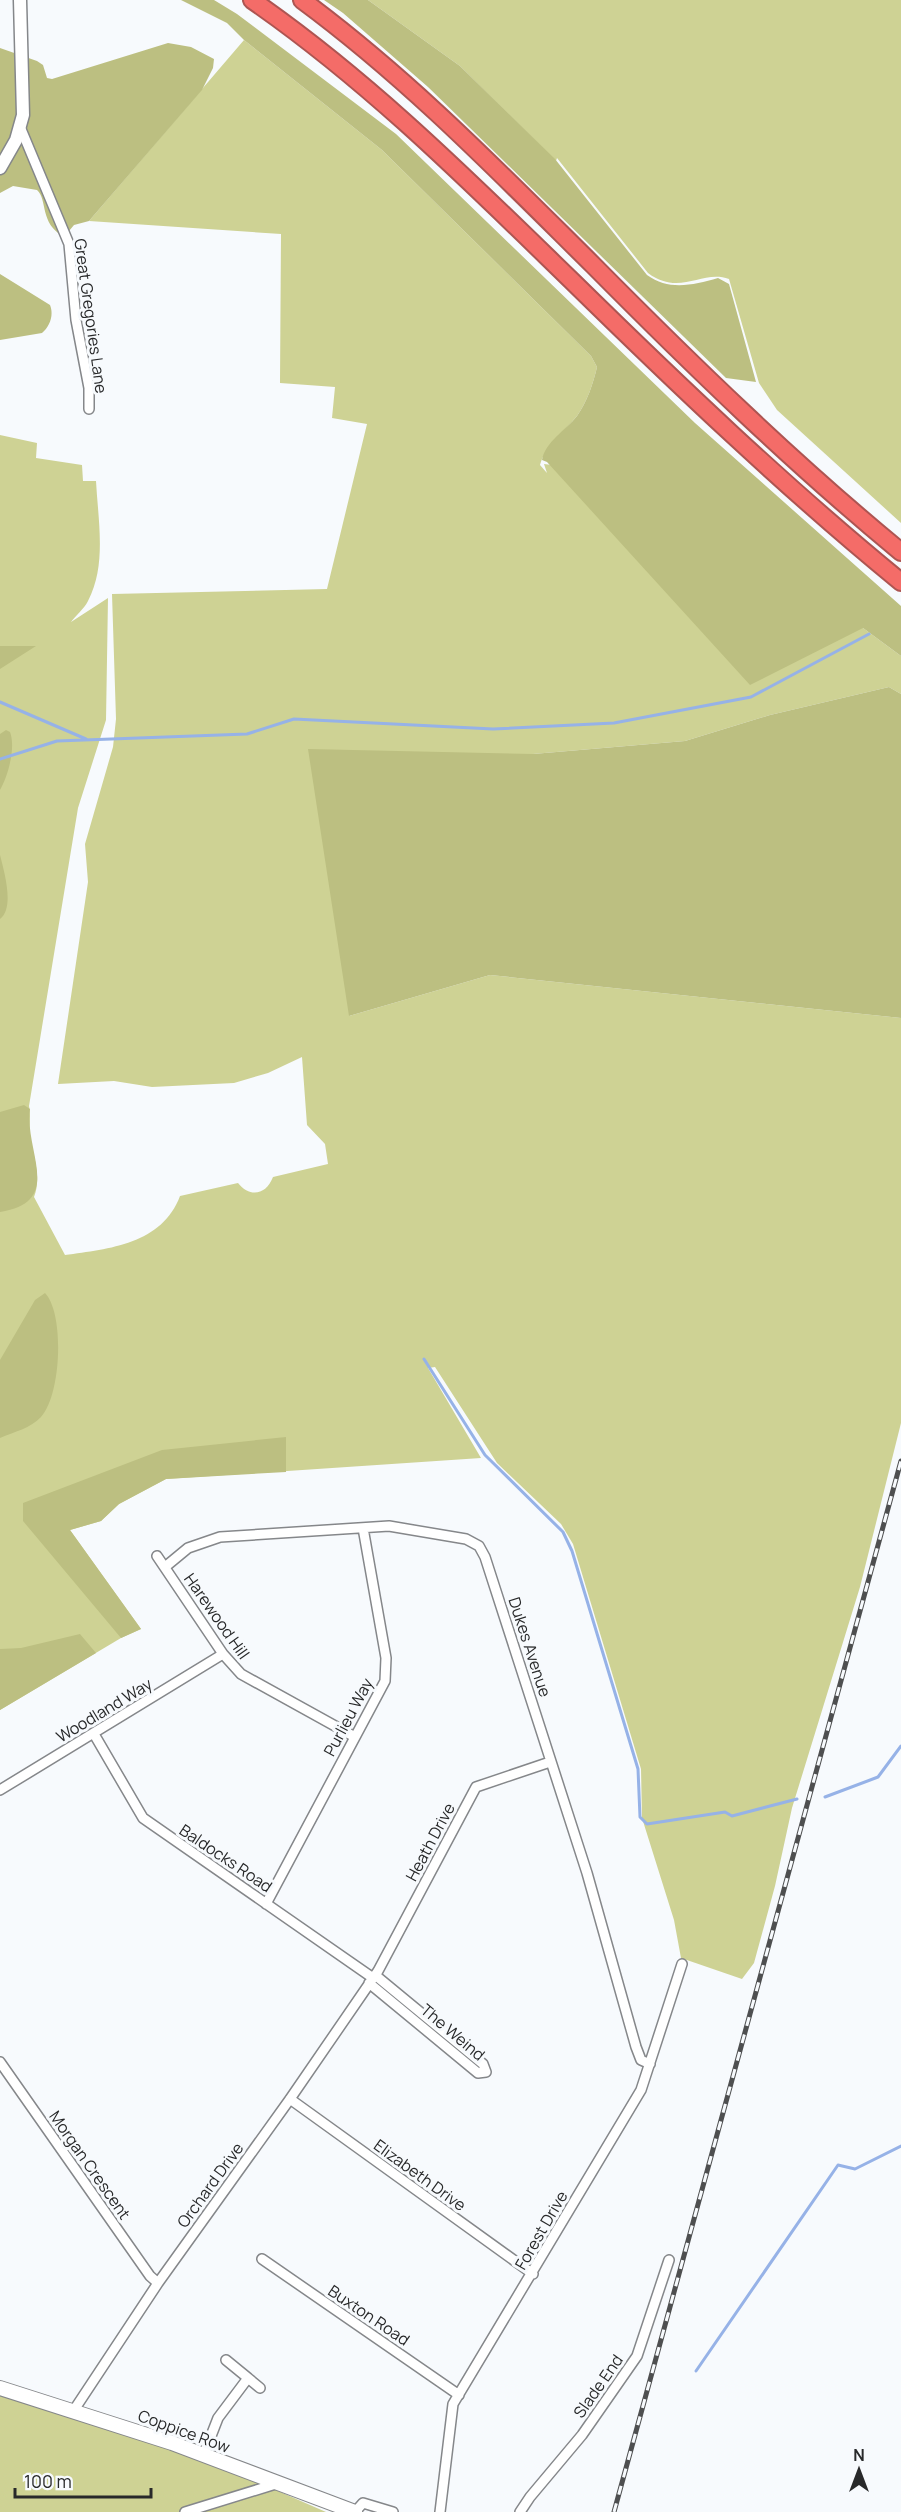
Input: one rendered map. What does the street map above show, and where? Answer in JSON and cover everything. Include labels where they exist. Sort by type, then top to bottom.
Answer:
[{"type":"highway","points":[[252,0],[319,48],[398,114],[816,510],[901,582]]},
{"type":"highway","points":[[302,0],[368,50],[440,113],[697,368],[827,489],[901,552]]},
{"type":"main road","name":"Coppice Row","points":[[0,2388],[74,2410],[204,2454],[355,2512]]},
{"type":"street","points":[[0,168],[21,129],[23,115],[20,0]]},
{"type":"street","name":"Great Gregories Lane","points":[[21,129],[69,244],[76,320],[89,388],[89,409]]},
{"type":"street","name":"Dukes Avenue","points":[[165,1567],[188,1548],[220,1537],[389,1526],[466,1539],[479,1546],[485,1557],[587,1873],[636,2047],[641,2060],[651,2064]]},
{"type":"street","name":"Purlieu Way","points":[[266,1904],[384,1681],[386,1658],[363,1528]]},
{"type":"street","name":"Harewood Hill","points":[[157,1556],[223,1654],[241,1674],[355,1737]]},
{"type":"street","name":"Woodland Way","points":[[0,1790],[223,1654]]},
{"type":"street","name":"Baldocks Road","points":[[94,1734],[143,1818],[372,1979]]},
{"type":"street","name":"Heath Drive","points":[[372,1979],[476,1787],[550,1762]]},
{"type":"street","name":"Forest Drive","points":[[440,2512],[451,2410],[641,2090],[682,1964]]},
{"type":"street","name":"The Weind","points":[[372,1979],[483,2064],[486,2072],[478,2073],[372,1979]]},
{"type":"street","name":"Orchard Drive","points":[[74,2410],[158,2283],[290,2099],[372,1979]]},
{"type":"street","name":"Morgan Crescent","points":[[0,2062],[150,2276],[158,2283]]},
{"type":"street","name":"Elizabeth Drive","points":[[290,2099],[533,2274]]},
{"type":"street","name":"Buxton Road","points":[[262,2259],[459,2395]]},
{"type":"street","name":"Slade End","points":[[520,2512],[604,2406],[638,2356],[669,2260]]},
{"type":"street","points":[[226,2361],[260,2388]]},
{"type":"street","points":[[204,2454],[218,2418],[248,2378]]},
{"type":"street","points":[[185,2512],[279,2483]]},
{"type":"street","points":[[355,2512],[363,2503],[393,2512]]},
{"type":"green space","points":[[181,0],[214,0],[237,14],[396,134],[695,423],[901,606],[901,656],[863,628],[750,685],[547,462],[542,460],[547,448],[577,416],[587,399],[597,367],[591,356],[382,150],[244,40],[227,23]]},
{"type":"green space","points":[[324,0],[368,0],[460,66],[555,159],[647,275],[673,285],[699,283],[718,278],[729,284],[756,382],[726,378],[428,87],[343,13]]},
{"type":"green space","points":[[368,0],[901,0],[901,523],[777,410],[759,383],[729,279],[709,277],[670,283],[648,273],[557,158],[556,161],[460,66]]},
{"type":"green space","points":[[244,40],[382,150],[591,356],[597,367],[594,380],[577,416],[551,445],[543,458],[540,465],[547,473],[544,464],[552,465],[863,628],[901,656],[901,694],[889,687],[770,715],[685,741],[533,754],[349,1016],[490,975],[901,1018],[901,1423],[860,1587],[792,1808],[775,1886],[754,1963],[742,1979],[681,1958],[674,1920],[642,1818],[641,1769],[573,1544],[561,1524],[497,1463],[435,1367],[428,1368],[481,1458],[166,1479],[119,1504],[101,1521],[70,1530],[141,1629],[121,1638],[0,1710],[0,435],[37,443],[36,458],[82,465],[83,481],[96,481],[100,542],[98,573],[88,601],[71,622],[108,598],[106,720],[78,808],[29,1106],[30,1135],[37,1174],[34,1197],[65,1255],[116,1246],[147,1234],[161,1225],[172,1212],[180,1196],[238,1183],[248,1191],[262,1191],[273,1177],[328,1164],[325,1144],[307,1125],[302,1057],[268,1073],[234,1083],[152,1087],[114,1081],[58,1084],[88,882],[85,844],[113,747],[116,719],[112,594],[327,589],[367,424],[332,418],[335,387],[280,383],[281,234],[89,221]]},
{"type":"green space","points":[[168,43],[191,47],[214,59],[213,68],[202,90],[89,221],[74,225],[64,237],[47,219],[37,190],[13,186],[0,193],[0,48],[37,61],[43,65],[47,78],[52,79]]},
{"type":"green space","points":[[0,274],[50,305],[51,320],[42,333],[0,340]]},
{"type":"green space","points":[[0,646],[36,646],[0,669]]},
{"type":"green space","points":[[889,687],[901,694],[901,1018],[490,975],[349,1016],[308,749],[533,754],[685,741],[770,715]]},
{"type":"green space","points":[[6,730],[10,732],[12,739],[12,754],[0,790],[0,734]]},
{"type":"green space","points":[[0,855],[8,898],[7,907],[0,919]]},
{"type":"green space","points":[[24,1105],[30,1109],[37,1172],[36,1186],[31,1198],[20,1206],[0,1212],[0,1112]]},
{"type":"green space","points":[[45,1293],[56,1318],[58,1336],[53,1392],[48,1407],[37,1421],[0,1438],[0,1360],[35,1300]]},
{"type":"green space","points":[[286,1437],[286,1472],[166,1479],[119,1504],[101,1521],[70,1530],[141,1629],[121,1638],[23,1521],[23,1503],[162,1450]]},
{"type":"green space","points":[[80,1634],[96,1653],[0,1710],[0,1649],[21,1648]]},
{"type":"green space","points":[[0,2393],[89,2420],[239,2474],[326,2512],[0,2512]]},
{"type":"waterway","points":[[0,759],[57,741],[247,734],[294,719],[493,729],[614,723],[751,697],[869,634]]},
{"type":"waterway","points":[[0,702],[86,739]]},
{"type":"waterway","points":[[424,1359],[485,1455],[563,1532],[572,1551],[638,1769],[640,1817],[647,1824],[725,1812],[732,1816],[797,1799]]},
{"type":"waterway","points":[[825,1797],[878,1777],[901,1746]]},
{"type":"waterway","points":[[696,2371],[838,2165],[855,2169],[901,2146]]},
{"type":"railway","points":[[614,2512],[901,1461]]}]
